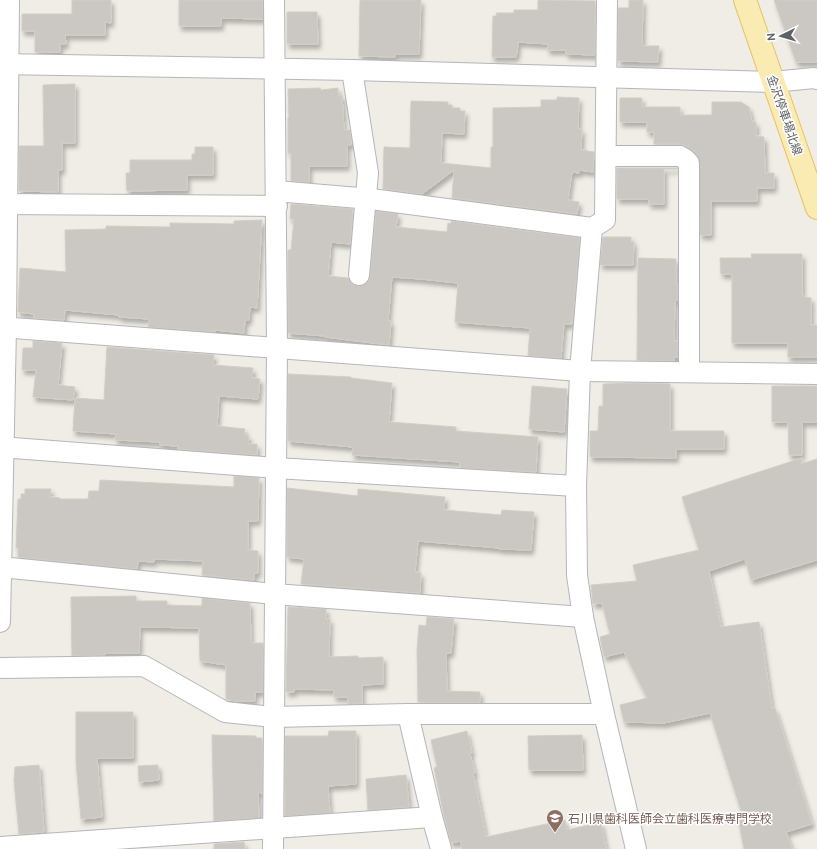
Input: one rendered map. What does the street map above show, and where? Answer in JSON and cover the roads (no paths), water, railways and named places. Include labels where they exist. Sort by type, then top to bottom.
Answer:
[{"type":"main road","name":"金沢停車場北線","points":[[744,0],[817,208]]},
{"type":"street","points":[[0,622],[4,64],[9,0]]},
{"type":"street","points":[[273,849],[277,347],[274,0]]},
{"type":"street","points":[[3,204],[276,199],[367,199],[592,228],[605,220],[607,0]]},
{"type":"street","points":[[4,64],[352,70],[773,82],[814,78],[817,79]]},
{"type":"street","points":[[352,70],[368,173],[367,199],[359,275]]},
{"type":"street","points":[[606,156],[680,156],[689,163],[689,372]]},
{"type":"street","points":[[592,228],[580,371],[576,486],[577,575],[583,617],[636,849]]},
{"type":"street","points":[[3,327],[580,371],[817,374]]},
{"type":"street","points":[[2,447],[276,468],[576,486]]},
{"type":"street","points":[[1,567],[274,594],[583,617]]},
{"type":"street","points":[[0,668],[144,666],[225,712],[273,717],[408,714],[604,714]]},
{"type":"street","points":[[408,714],[441,849]]},
{"type":"street","points":[[0,846],[432,817]]},
{"type":"place","name":"石川県歯科医師会立歯科医療専門学校","points":[[555,833]]}]
